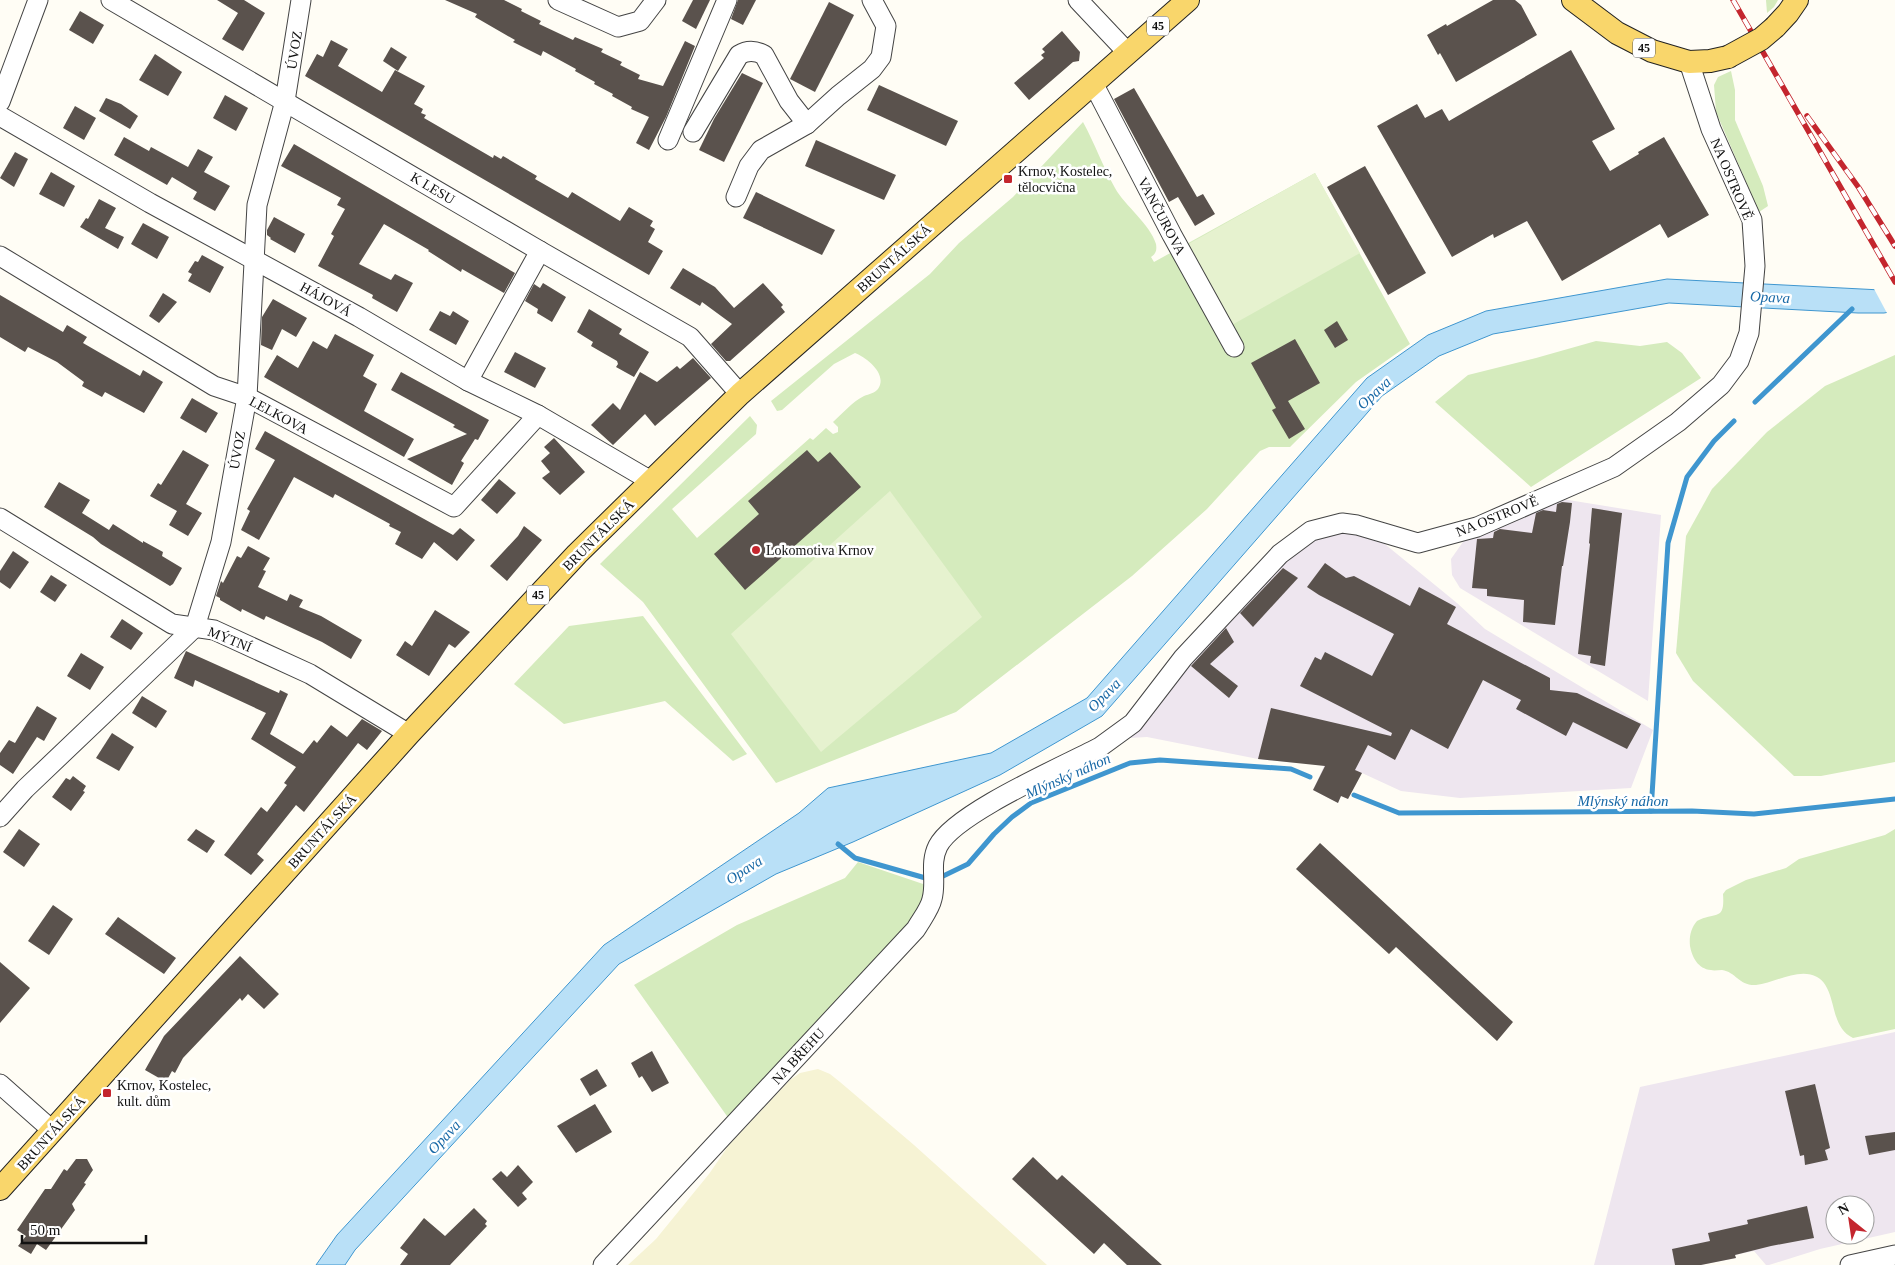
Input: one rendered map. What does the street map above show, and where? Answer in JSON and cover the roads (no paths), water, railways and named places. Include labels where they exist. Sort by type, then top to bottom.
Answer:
[{"type":"main road","name":"BRUNTÁLSKÁ","points":[[0,1189],[409,734],[570,561],[740,394],[1188,0]]},
{"type":"main road","name":"45","points":[[1573,0],[1617,33],[1652,52],[1689,62],[1728,57],[1761,39],[1788,13],[1797,0]]},
{"type":"street","points":[[0,102],[38,0]]},
{"type":"street","name":"K LESU","points":[[111,0],[690,337],[740,394]]},
{"type":"street","name":"ÚVOZ","points":[[0,817],[25,789],[195,627],[221,542],[247,397],[257,205],[285,101],[301,0]]},
{"type":"street","points":[[558,0],[618,27],[640,20],[656,0]]},
{"type":"street","points":[[668,140],[727,0]]},
{"type":"street","points":[[736,197],[749,166],[761,150],[807,124],[872,69],[881,57],[886,26],[872,0]]},
{"type":"street","points":[[1078,0],[1128,53]]},
{"type":"street","points":[[693,132],[739,55],[750,51],[764,55],[789,101],[807,124]]},
{"type":"street","name":"NA OSTROVĚ","points":[[955,828],[990,803],[1116,737],[1132,723],[1182,658],[1280,554],[1312,531],[1342,523],[1357,525],[1418,543],[1477,527],[1614,467],[1678,422],[1721,385],[1739,362],[1749,333],[1755,266],[1752,220],[1711,129],[1689,62]]},
{"type":"street","name":"VANČUROVA","points":[[1093,83],[1172,235],[1234,347]]},
{"type":"street","name":"HÁJOVÁ","points":[[3,124],[359,317],[468,381],[538,415],[651,481]]},
{"type":"street","points":[[468,381],[540,251]]},
{"type":"street","name":"LELKOVA","points":[[0,256],[214,386],[247,397],[454,507],[538,415]]},
{"type":"street","name":"MÝTNÍ","points":[[0,518],[172,624],[214,630],[310,674],[409,734]]},
{"type":"street","name":"NA BŘEHU","points":[[603,1265],[916,929],[932,899],[934,857],[939,844],[955,828]]},
{"type":"street","points":[[0,1084],[53,1131]]},
{"type":"street","points":[[1850,1265],[1895,1255]]},
{"type":"water","name":"Opava","points":[[1667,279],[1881,290],[1895,311],[1858,313],[1669,303],[1493,334],[1439,356],[1382,396],[1102,716],[1000,775],[853,842],[776,874],[619,964],[355,1250],[345,1265],[316,1265],[337,1235],[604,945],[799,813],[828,788],[991,753],[1087,698],[1367,378],[1428,335],[1486,311]]},
{"type":"waterway","points":[[1755,402],[1852,309]]},
{"type":"waterway","points":[[1651,811],[1668,543],[1687,477],[1714,441],[1734,421]]},
{"type":"waterway","name":"Mlýnský náhon","points":[[937,879],[968,864],[994,834],[1031,803],[1130,763],[1160,760],[1291,769],[1310,777]]},
{"type":"waterway","name":"Mlýnský náhon","points":[[1354,795],[1399,813],[1692,811],[1754,814],[1895,799]]},
{"type":"waterway","name":"Mlýnský náhon","points":[[838,844],[855,858],[929,879]]},
{"type":"railway","points":[[1733,0],[1895,282]]},
{"type":"railway","points":[[1807,116],[1859,188],[1895,246]]},
{"type":"place","name":"Krnov, Kostelec, tělocvična","points":[[1008,179]]},
{"type":"place","name":"Lokomotiva Krnov","points":[[756,550]]},
{"type":"place","name":"Krnov, Kostelec, kult. dům","points":[[107,1093]]}]
